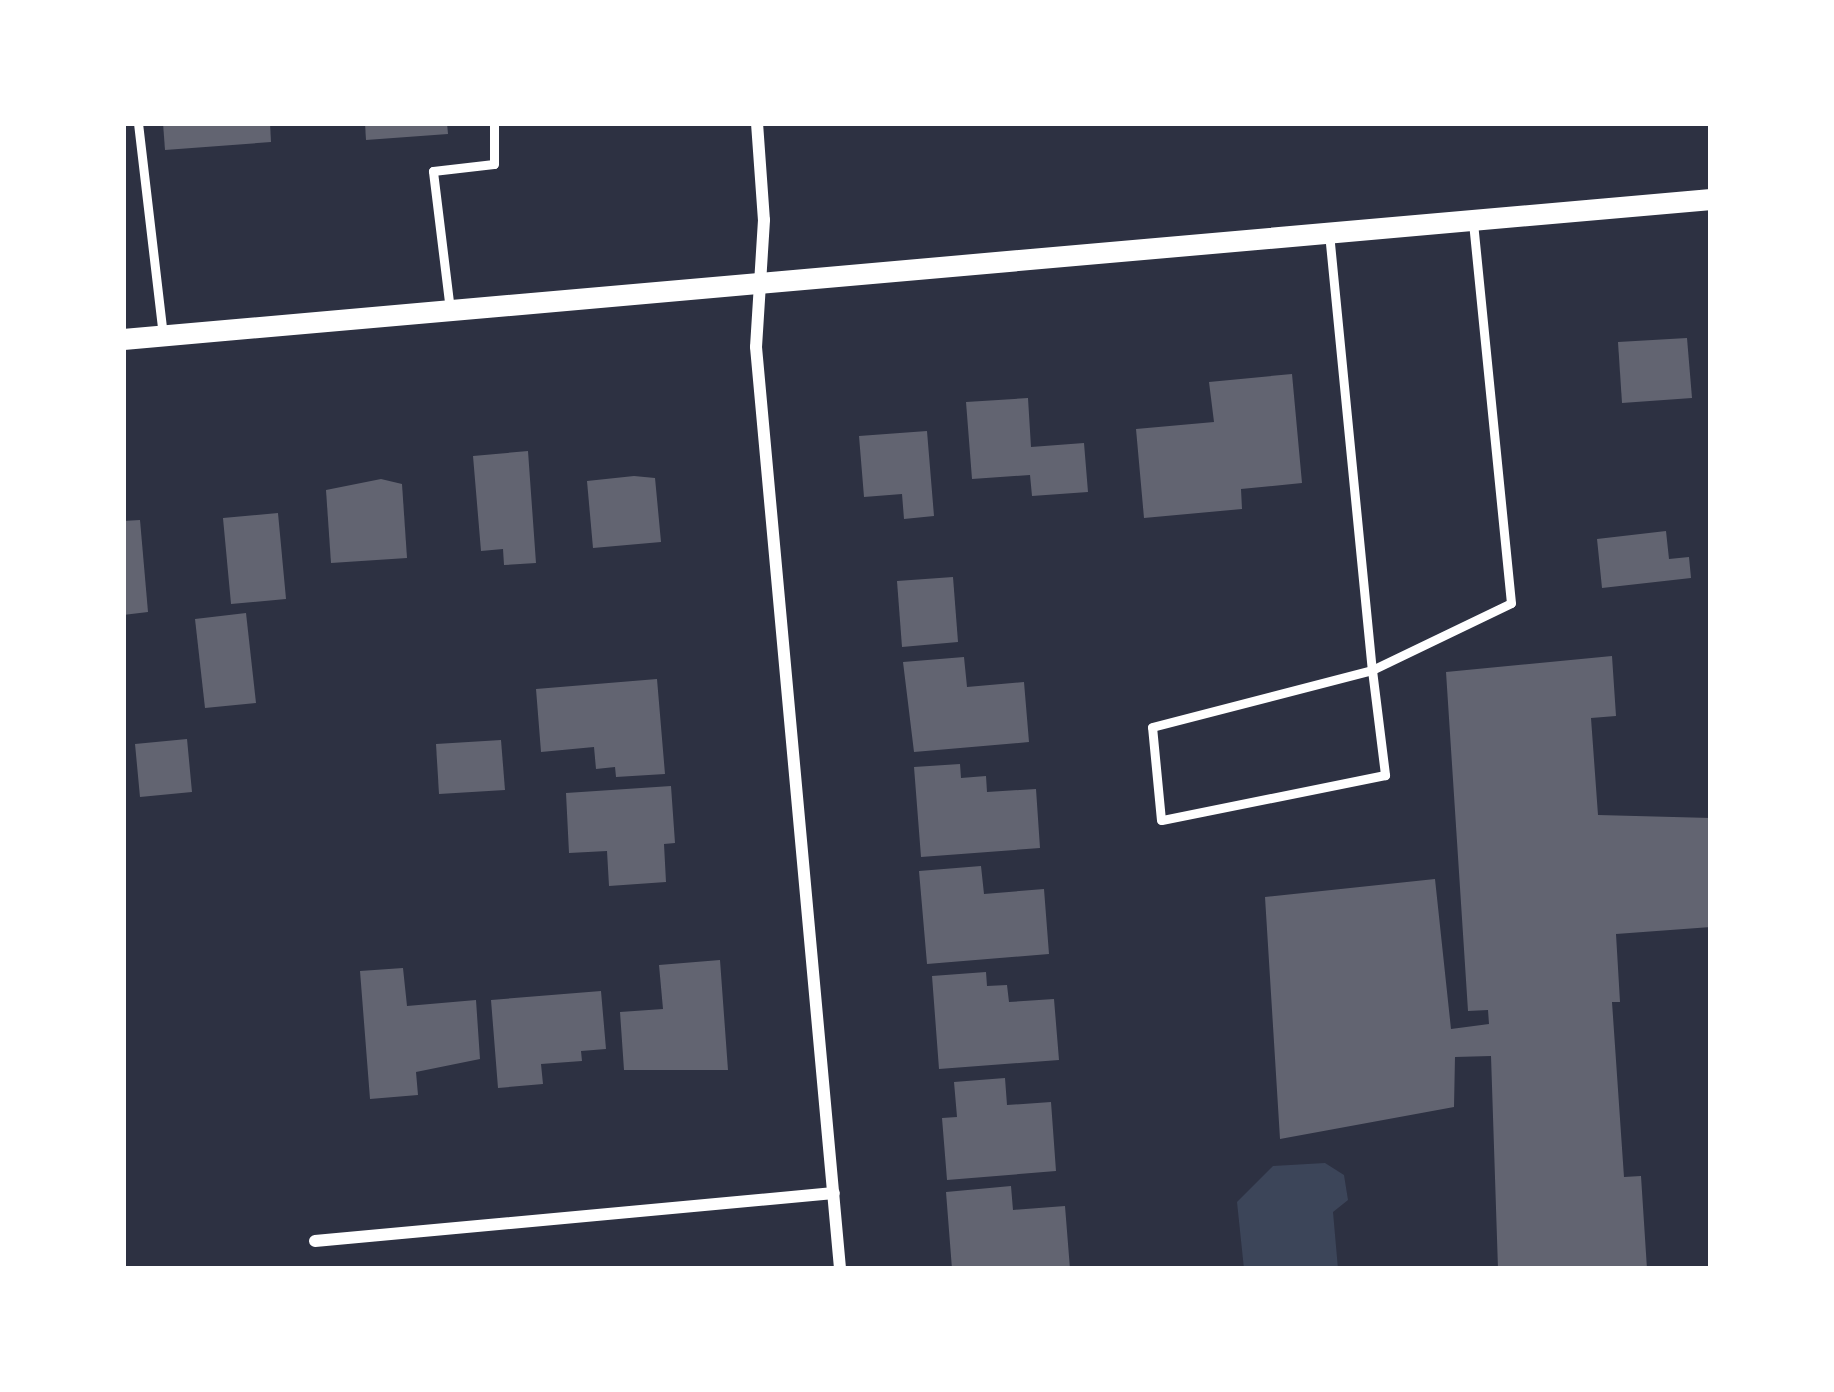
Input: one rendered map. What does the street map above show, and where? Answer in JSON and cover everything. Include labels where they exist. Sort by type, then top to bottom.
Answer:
[{"type":"street","points":[[757,123],[756,347],[840,1269]]},
{"type":"street","points":[[123,339],[1711,199]]},
{"type":"street","points":[[315,1241],[834,1193]]},
{"type":"lane","points":[[138,123],[163,336]]},
{"type":"lane","points":[[450,310],[433,171],[494,164],[494,123]]},
{"type":"lane","points":[[1329,233],[1372,670],[1384,775],[1160,820],[1152,727],[1372,670],[1511,603],[1473,220]]},
{"type":"shaded area","points":[[1325,1163],[1344,1175],[1348,1200],[1333,1212],[1338,1269],[1244,1269],[1237,1202],[1273,1166]]},
{"type":"building","points":[[163,123],[270,123],[271,142],[165,150]]},
{"type":"building","points":[[365,123],[447,123],[448,134],[366,140]]},
{"type":"building","points":[[1687,338],[1692,398],[1622,403],[1618,342]]},
{"type":"building","points":[[1292,374],[1302,483],[1241,489],[1242,509],[1144,518],[1136,429],[1214,422],[1209,382]]},
{"type":"building","points":[[1028,398],[1031,447],[1084,443],[1088,492],[1032,496],[1030,475],[972,479],[966,402]]},
{"type":"building","points":[[927,431],[934,516],[904,519],[902,494],[864,497],[859,436]]},
{"type":"building","points":[[528,451],[536,563],[504,565],[503,549],[481,551],[473,456]]},
{"type":"building","points":[[655,478],[661,542],[593,548],[587,481]]},
{"type":"building","points":[[381,479],[402,484],[407,558],[331,563],[326,490]]},
{"type":"building","points":[[278,513],[286,599],[231,604],[223,518]]},
{"type":"building","points":[[140,520],[148,612],[123,615],[123,521]]},
{"type":"building","points":[[1666,531],[1669,559],[1689,557],[1691,578],[1602,588],[1597,539]]},
{"type":"building","points":[[953,577],[958,642],[902,647],[897,581]]},
{"type":"building","points":[[246,613],[256,703],[205,708],[195,619]]},
{"type":"building","points":[[1612,656],[1616,716],[1591,718],[1598,815],[1711,818],[1711,927],[1616,934],[1620,1002],[1612,1002],[1624,1177],[1641,1176],[1647,1269],[1498,1269],[1491,1056],[1455,1057],[1454,1107],[1280,1139],[1265,897],[1435,879],[1451,1029],[1489,1024],[1488,1010],[1468,1011],[1446,672]]},
{"type":"building","points":[[964,657],[967,687],[1024,682],[1029,742],[914,752],[903,662]]},
{"type":"building","points":[[657,679],[665,774],[616,777],[615,767],[596,769],[594,747],[541,752],[536,689]]},
{"type":"building","points":[[187,739],[192,792],[140,797],[135,744]]},
{"type":"building","points":[[501,740],[505,790],[439,794],[436,744]]},
{"type":"building","points":[[960,764],[961,778],[986,776],[987,792],[1036,789],[1040,848],[921,857],[914,767]]},
{"type":"building","points":[[671,786],[675,843],[664,844],[666,882],[609,886],[607,851],[569,853],[566,793]]},
{"type":"building","points":[[981,866],[984,894],[1044,889],[1049,954],[927,964],[919,871]]},
{"type":"building","points":[[720,960],[728,1070],[624,1070],[620,1012],[663,1009],[659,965]]},
{"type":"building","points":[[403,968],[407,1006],[476,1000],[480,1059],[416,1072],[418,1095],[370,1099],[360,971]]},
{"type":"building","points":[[986,972],[987,986],[1007,985],[1009,1002],[1054,999],[1059,1060],[939,1069],[932,976]]},
{"type":"building","points":[[601,991],[606,1049],[581,1051],[582,1061],[541,1064],[543,1084],[498,1088],[491,1000]]},
{"type":"building","points":[[1005,1078],[1007,1105],[1051,1102],[1056,1171],[947,1180],[942,1118],[957,1117],[954,1082]]},
{"type":"building","points":[[1011,1186],[1013,1210],[1065,1206],[1070,1269],[952,1269],[946,1192]]}]
